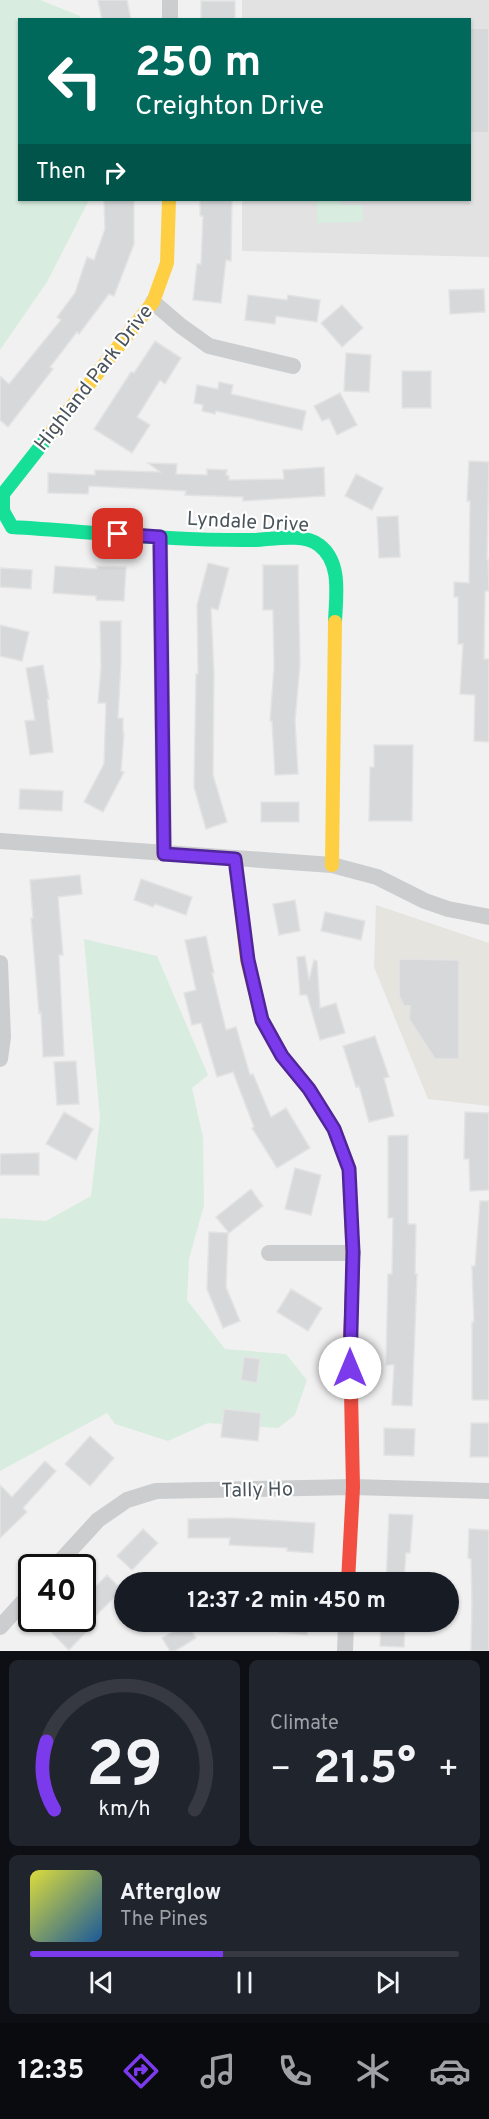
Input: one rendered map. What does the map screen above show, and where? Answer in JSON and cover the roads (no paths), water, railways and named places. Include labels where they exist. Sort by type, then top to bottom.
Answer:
[{"type":"street","points":[[170,0],[170,18]]},
{"type":"street","name":"Highland Park Drive","points":[[3,511],[3,494],[153,302],[167,263],[169,201]]},
{"type":"street","points":[[153,302],[209,346],[293,366]]},
{"type":"street","name":"Lyndale Drive","points":[[3,511],[12,528],[225,540],[302,539],[317,543],[329,554],[336,573],[332,865]]},
{"type":"street","points":[[160,537],[164,854]]},
{"type":"street","points":[[0,842],[332,865],[377,878],[425,901],[448,909],[489,917]]},
{"type":"street","points":[[235,859],[248,960],[262,1020],[282,1056],[309,1089],[334,1129],[349,1169],[353,1252],[350,1344],[353,1487],[349,1572]]},
{"type":"street","points":[[0,963],[3,1037],[0,1059]]},
{"type":"street","points":[[269,1253],[353,1252]]},
{"type":"street","name":"Tally Ho","points":[[67,1554],[98,1520],[127,1500],[156,1491],[353,1487],[489,1491]]},
{"type":"street","points":[[0,1627],[18,1607]]},
{"type":"street","points":[[345,1651],[346,1632]]}]
